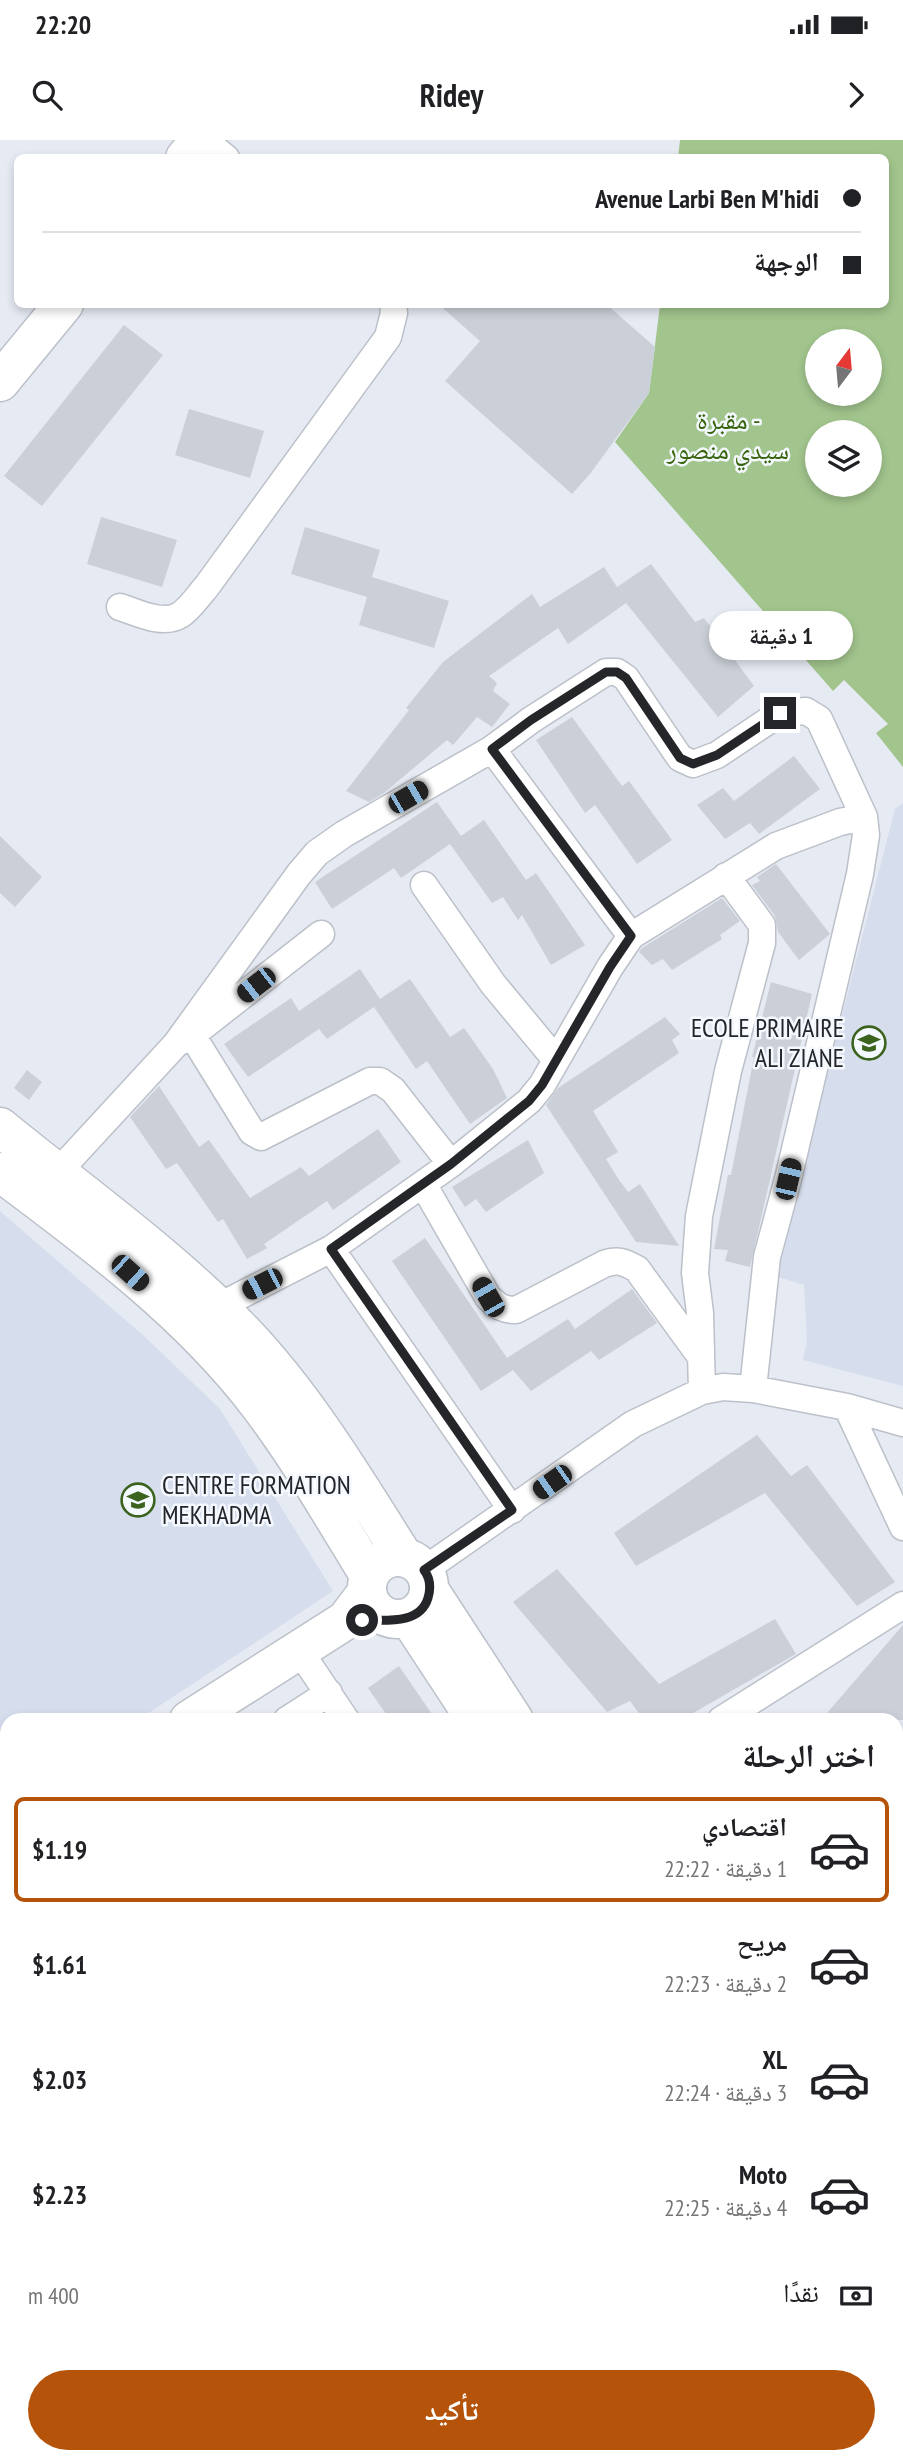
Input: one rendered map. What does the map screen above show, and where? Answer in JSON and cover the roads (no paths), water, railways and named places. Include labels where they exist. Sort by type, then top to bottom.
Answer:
[{"type":"main road","points":[[190,154],[202,140]]},
{"type":"main road","points":[[0,382],[61,308]]},
{"type":"main road","points":[[0,1127],[182,1273],[201,1316],[232,1373],[260,1406],[361,1596]]},
{"type":"main road","points":[[0,1171],[115,1260],[201,1316],[243,1332],[298,1399],[349,1471],[413,1591],[473,1713]]},
{"type":"main road","points":[[200,1713],[299,1650],[361,1596],[375,1566],[393,1556],[413,1591],[509,1713]]},
{"type":"main road","points":[[361,1596],[413,1591]]},
{"type":"street","points":[[202,140],[221,154]]},
{"type":"street","points":[[120,607],[169,619],[180,615],[207,586],[388,337],[393,308]]},
{"type":"street","points":[[58,1173],[184,1039],[299,874],[317,853],[492,749],[594,679],[606,672],[617,672],[626,678],[680,758],[693,764],[717,755],[780,713],[806,710],[818,719],[864,817],[866,835],[860,874],[767,1257],[753,1389]]},
{"type":"street","points":[[492,749],[631,936]]},
{"type":"street","points":[[201,1316],[331,1249],[451,1164],[529,1101],[542,1085],[610,967],[631,936],[776,846],[840,822],[864,817]]},
{"type":"street","points":[[702,1391],[700,1313],[695,1273],[699,1216],[728,1071],[762,943],[762,925],[726,876]]},
{"type":"street","points":[[424,885],[493,984],[556,1060]]},
{"type":"street","points":[[184,1039],[321,934]]},
{"type":"street","points":[[184,1039],[252,1132],[261,1137],[370,1081],[380,1081],[393,1090],[451,1164]]},
{"type":"street","points":[[422,1184],[488,1297],[497,1306],[516,1310],[604,1264],[614,1260],[624,1261],[637,1269],[701,1357]]},
{"type":"street","points":[[331,1249],[512,1510]]},
{"type":"street","points":[[413,1591],[512,1510],[633,1424],[702,1391],[723,1387],[753,1389],[847,1408],[903,1423]]},
{"type":"street","points":[[847,1408],[902,1524]]},
{"type":"street","points":[[732,1713],[903,1605]]},
{"type":"street","points":[[299,1650],[342,1713]]},
{"type":"street","points":[[298,1713],[329,1693]]},
{"type":"place","name":"ECOLE PRIMAIRE ALI ZIANE","points":[[869,1043]]},
{"type":"place","name":"CENTRE FORMATION MEKHADMA","points":[[138,1500]]},
{"type":"park label","name":"مقبرة - سيدي منصور","points":[[728,435]]}]
